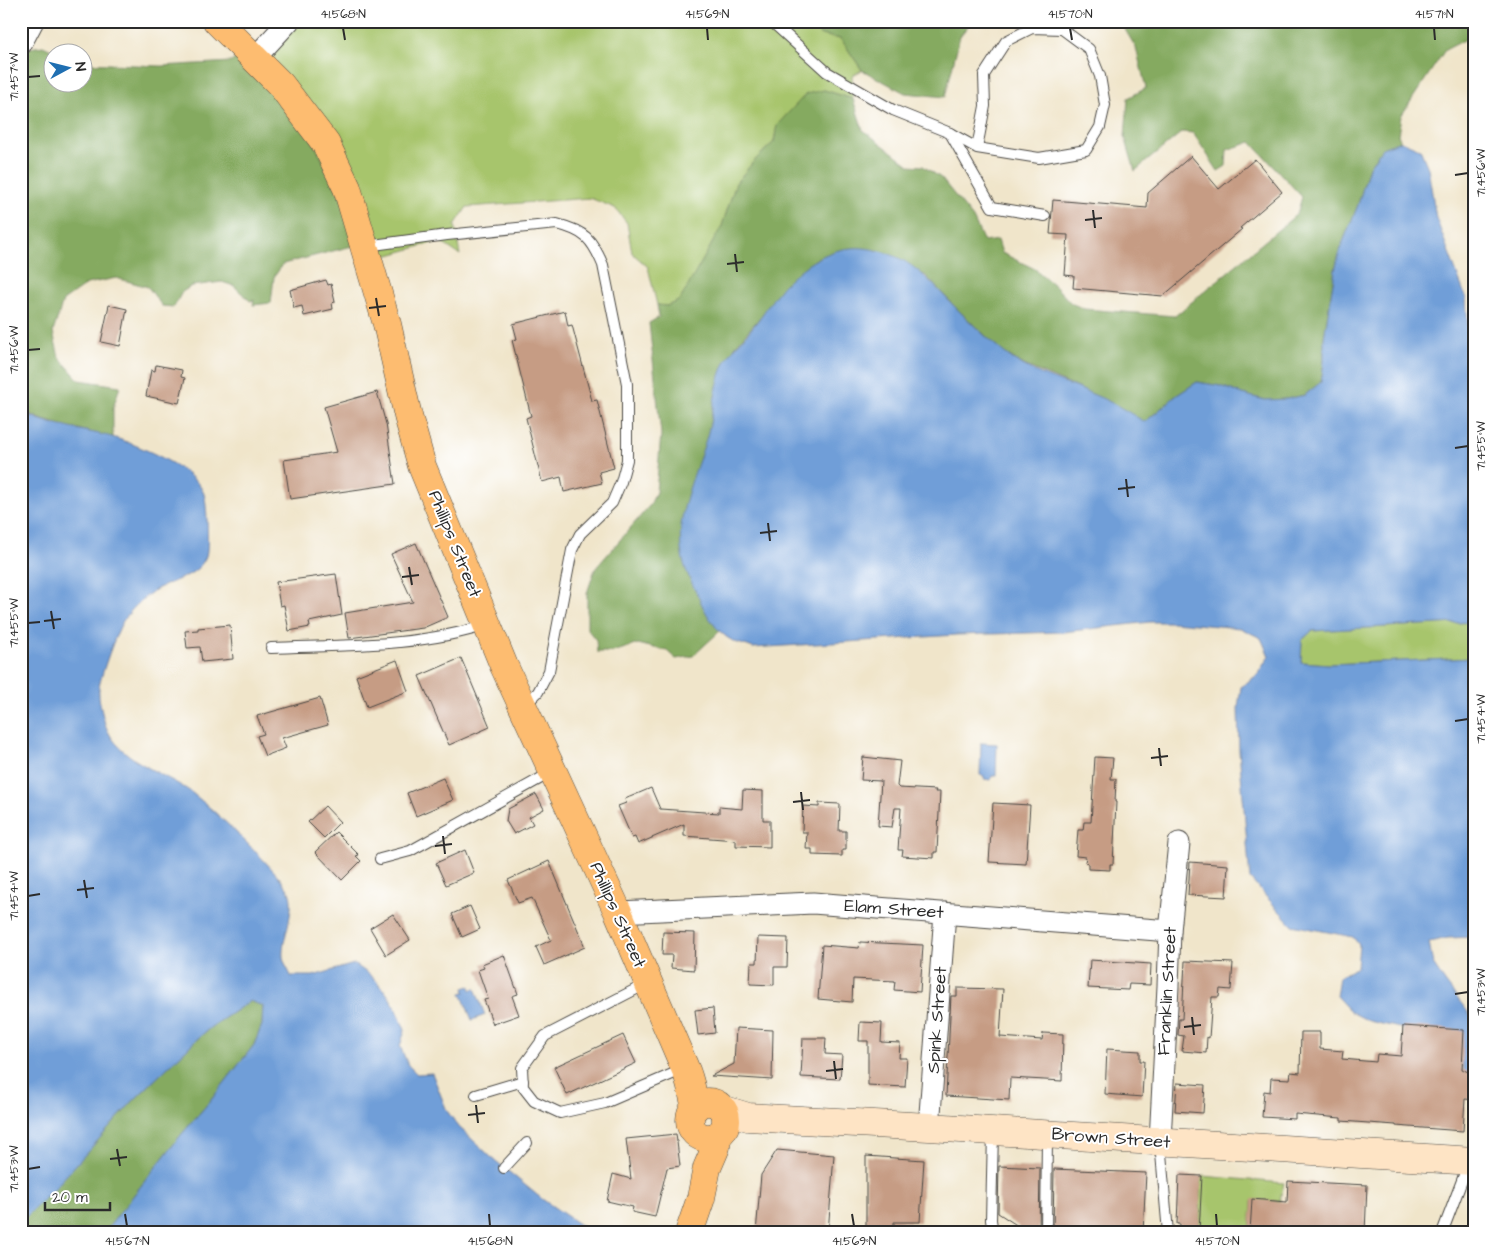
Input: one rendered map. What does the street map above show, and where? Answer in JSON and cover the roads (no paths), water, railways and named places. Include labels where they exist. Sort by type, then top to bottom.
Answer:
[{"type":"main road","name":"Phillips Street","points":[[217,21],[281,85],[326,144],[346,188],[387,324],[408,416],[422,466],[523,707],[618,912],[688,1074],[698,1086],[717,1119]]},
{"type":"main road","name":"Brown Street","points":[[717,1119],[929,1126],[1471,1161]]},
{"type":"main road","points":[[689,1233],[701,1198],[707,1168],[716,1147],[717,1119]]},
{"type":"street","points":[[21,44],[33,21]]},
{"type":"street","points":[[254,59],[289,21]]},
{"type":"street","name":"Franklin Street","points":[[1160,1140],[1170,931],[1179,843]]},
{"type":"street","name":"Elam Street","points":[[618,912],[814,903],[1170,931]]},
{"type":"street","name":"Spink Street","points":[[929,1126],[945,912]]},
{"type":"lane","points":[[771,21],[827,72],[893,110],[950,132],[977,148],[1039,158],[1086,150],[1100,127],[1105,105],[1100,76],[1088,49],[1062,29],[1032,28],[1006,41],[984,75],[985,106],[977,148]]},
{"type":"lane","points":[[950,132],[992,207],[1045,216]]},
{"type":"lane","points":[[364,247],[447,235],[557,224],[585,235],[595,246],[603,265],[627,384],[627,460],[622,482],[612,503],[580,534],[572,550],[549,671],[538,692],[523,707]]},
{"type":"lane","points":[[271,648],[388,643],[454,634],[488,625]]},
{"type":"lane","points":[[380,859],[410,851],[553,771]]},
{"type":"lane","points":[[648,983],[545,1036],[522,1068],[523,1087],[534,1101],[560,1114],[605,1103],[688,1074]]},
{"type":"lane","points":[[476,1095],[523,1081]]},
{"type":"lane","points":[[993,1131],[991,1220],[993,1233]]},
{"type":"lane","points":[[1046,1233],[1047,1134]]},
{"type":"lane","points":[[1160,1140],[1168,1233]]},
{"type":"lane","points":[[504,1168],[527,1143]]},
{"type":"lane","points":[[1442,1233],[1471,1161]]},
{"type":"water","points":[[1401,141],[1420,149],[1428,168],[1436,218],[1466,298],[1474,424],[1474,622],[1312,631],[1302,640],[1301,662],[1329,664],[1474,658],[1474,937],[1448,938],[1429,942],[1433,964],[1474,1020],[1474,1085],[1467,1082],[1462,1061],[1413,1031],[1369,1021],[1351,1012],[1336,996],[1339,977],[1357,967],[1359,945],[1353,937],[1292,925],[1250,879],[1239,750],[1238,707],[1241,687],[1257,675],[1269,656],[1261,638],[1240,628],[1173,622],[1150,622],[1063,632],[956,635],[753,648],[727,637],[711,621],[703,608],[685,567],[681,550],[682,517],[707,436],[718,382],[724,365],[733,350],[756,323],[782,287],[799,271],[818,258],[840,250],[864,248],[880,251],[906,262],[927,278],[979,330],[1013,359],[1025,367],[1108,401],[1145,422],[1177,395],[1197,382],[1221,386],[1265,400],[1287,399],[1305,395],[1321,382],[1324,362],[1324,338],[1335,270],[1341,247],[1358,205],[1369,167],[1382,148]]},
{"type":"water","points":[[21,410],[40,420],[112,437],[151,452],[193,478],[201,488],[205,498],[207,545],[206,556],[202,563],[190,574],[159,588],[140,601],[123,621],[113,644],[99,687],[100,706],[105,724],[111,736],[130,756],[191,792],[224,820],[276,873],[290,895],[290,913],[283,957],[291,976],[313,976],[354,964],[372,977],[391,1000],[405,1030],[400,1046],[408,1065],[417,1074],[432,1073],[447,1111],[459,1127],[491,1157],[542,1199],[592,1233],[104,1233],[254,1045],[262,1025],[263,1006],[250,1001],[211,1027],[196,1040],[134,1100],[55,1188],[21,1222]]},
{"type":"water","points":[[981,743],[997,744],[996,776],[992,776],[991,780],[984,779],[984,776],[980,775]]},
{"type":"water","points":[[470,986],[471,990],[475,988],[485,1015],[472,1020],[461,993],[465,992],[464,988]]}]
